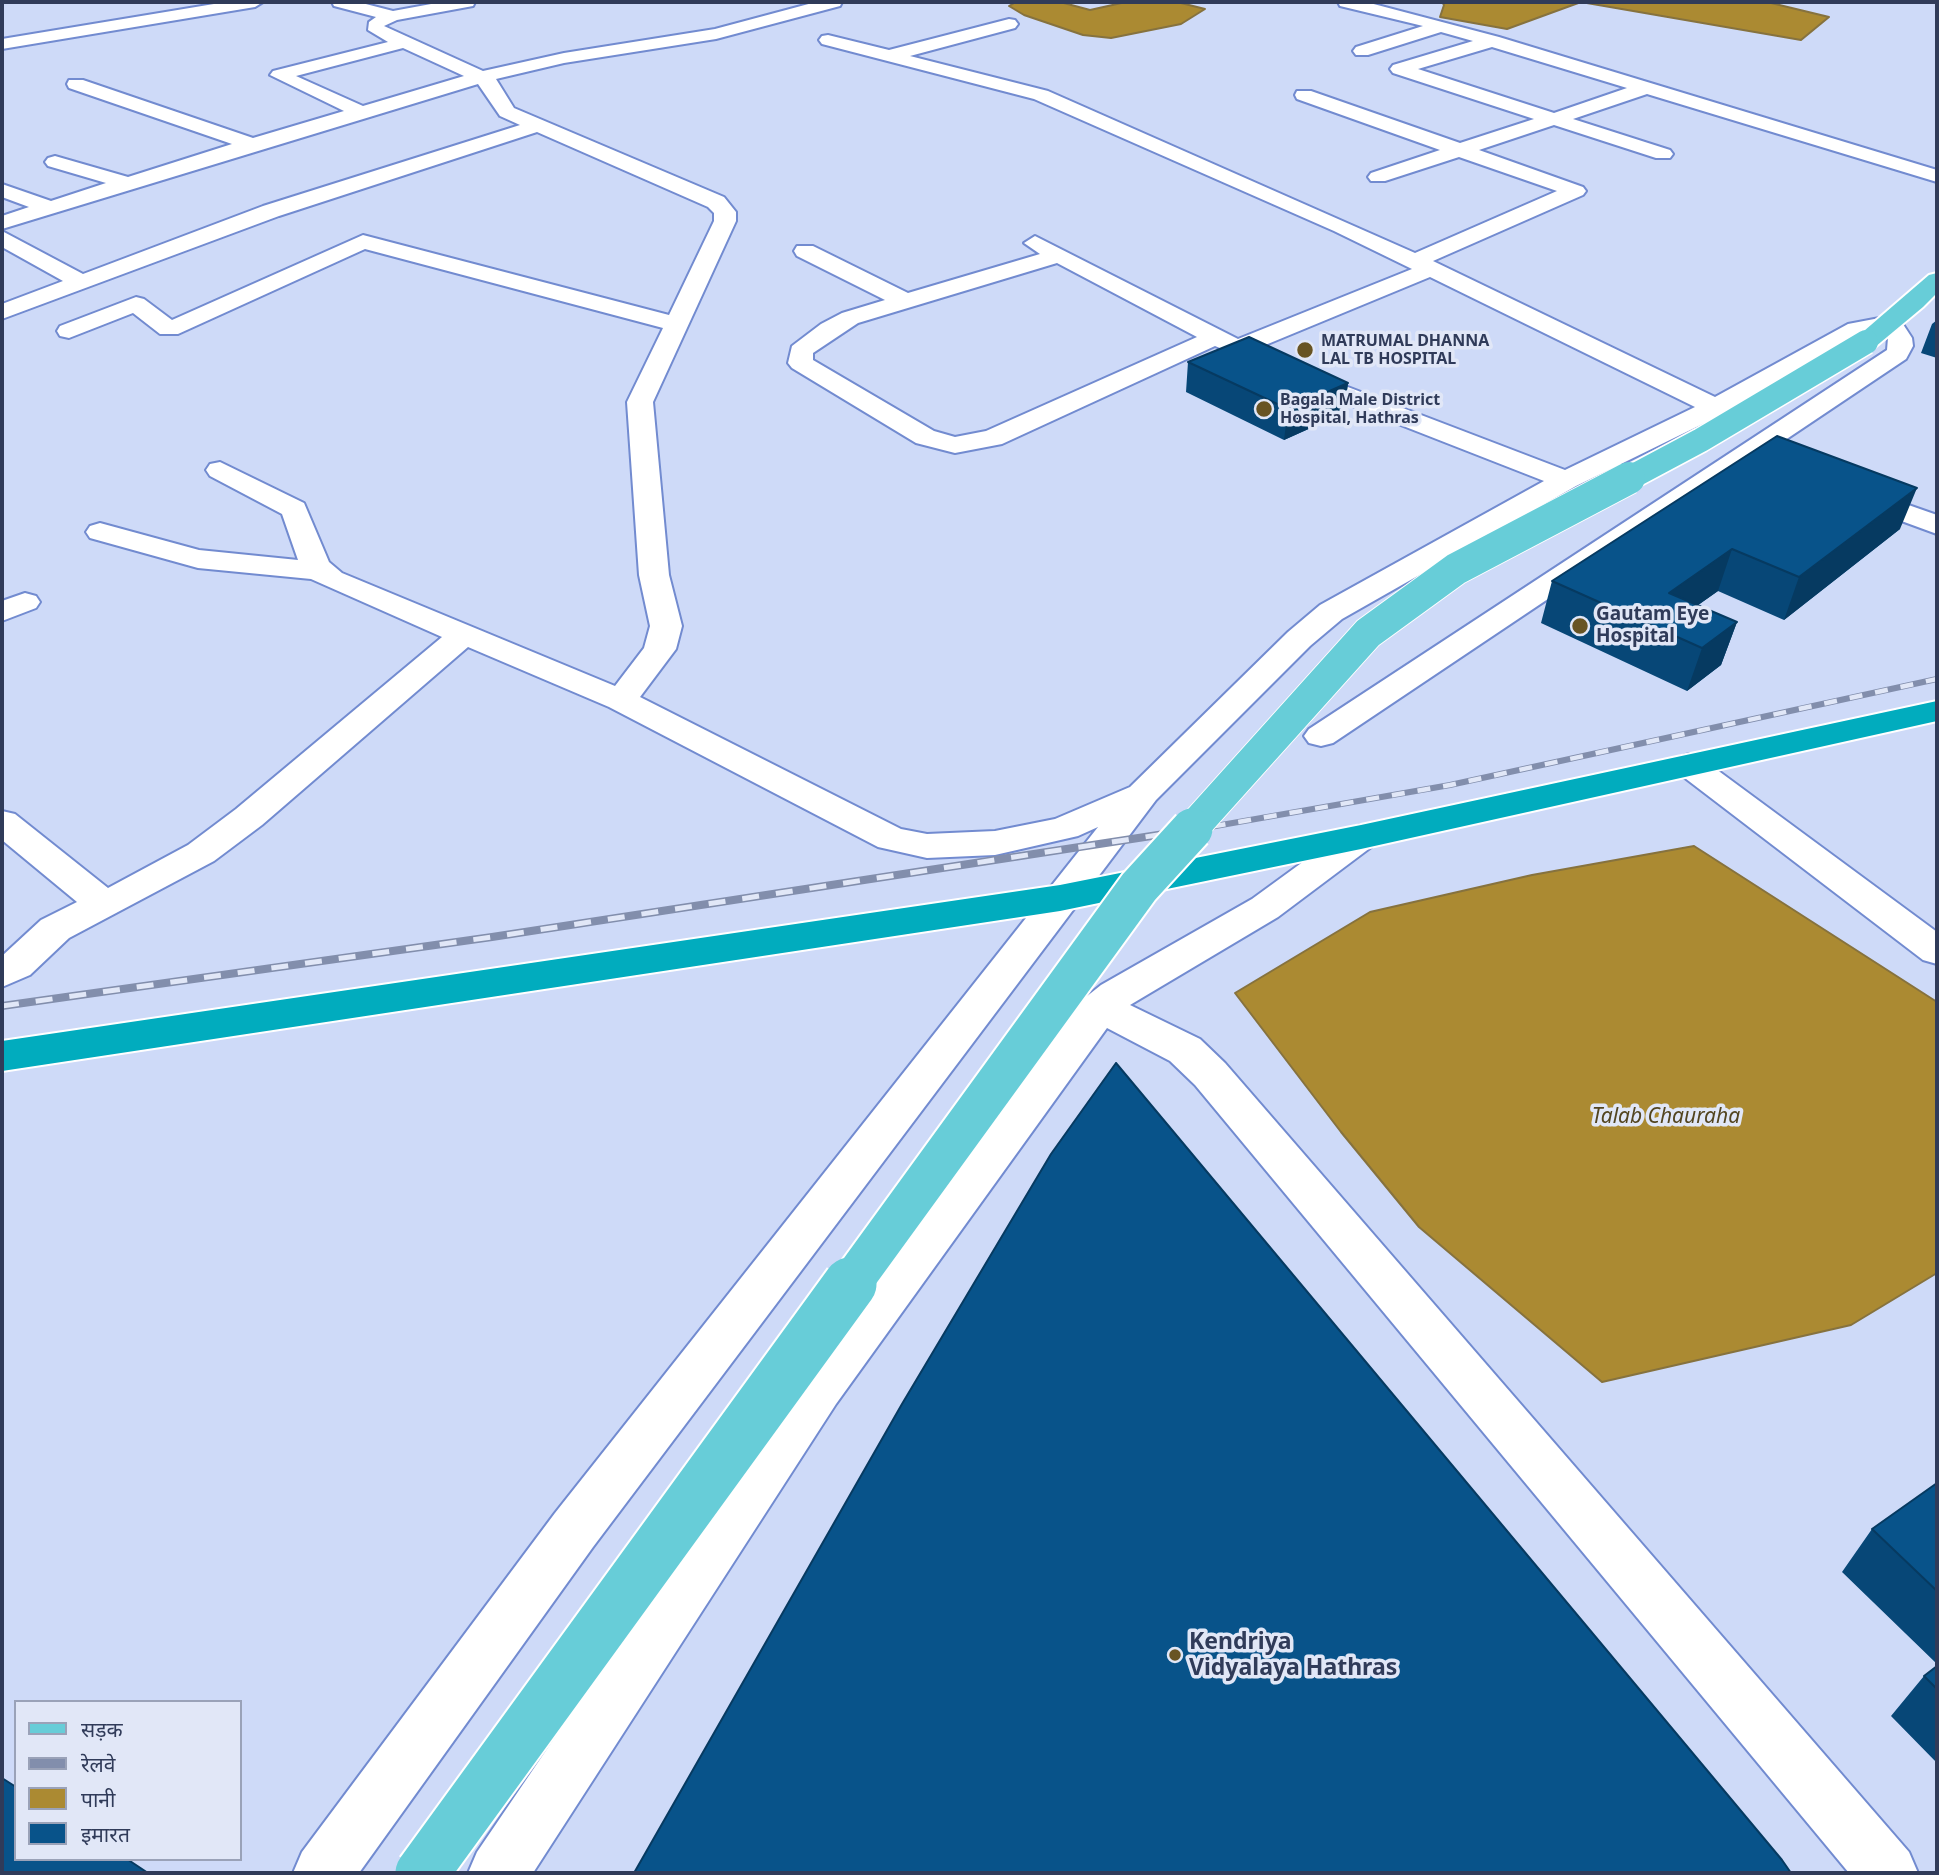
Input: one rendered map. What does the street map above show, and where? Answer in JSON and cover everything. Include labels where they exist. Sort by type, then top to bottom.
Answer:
[{"type":"highway","points":[[2,1056],[1060,898],[1361,837],[1937,711]]},
{"type":"main road","points":[[422,1873],[1139,887],[1368,634],[1457,569],[1701,440],[1878,332],[1937,279]]},
{"type":"street","points":[[2,44],[256,2]]},
{"type":"street","points":[[467,2],[393,16],[374,26],[404,43],[481,77],[490,83],[507,113],[675,183],[722,207],[726,221],[640,402],[654,575],[666,625],[660,649],[621,700]]},
{"type":"street","points":[[2,223],[251,144],[481,77],[670,39],[716,34],[834,2]]},
{"type":"street","points":[[1346,2],[1493,41],[1937,176]]},
{"type":"street","points":[[349,3],[393,16]]},
{"type":"street","points":[[890,56],[1009,24]]},
{"type":"street","points":[[1362,51],[1441,26]]},
{"type":"street","points":[[828,40],[1041,95],[1342,226],[1716,407]]},
{"type":"street","points":[[1493,41],[1399,69],[1663,154]]},
{"type":"street","points":[[361,112],[279,75],[404,43]]},
{"type":"street","points":[[76,84],[251,144]]},
{"type":"street","points":[[1378,177],[1647,88]]},
{"type":"street","points":[[1058,256],[850,318],[830,329],[802,351],[801,363],[925,436],[955,445],[993,438],[1423,265],[1576,191],[1304,95]]},
{"type":"street","points":[[2,312],[271,211],[536,126]]},
{"type":"street","points":[[55,162],[127,183]]},
{"type":"street","points":[[2,190],[51,208]]},
{"type":"street","points":[[2,238],[79,281]]},
{"type":"street","points":[[1026,239],[1274,367],[1566,480]]},
{"type":"street","points":[[69,331],[136,304],[169,329],[363,242],[675,324]]},
{"type":"street","points":[[805,251],[905,301]]},
{"type":"street","points":[[323,1873],[574,1530],[1060,898],[1144,792],[1299,639],[1331,612],[1566,480],[1716,407],[1857,329],[1900,338],[1901,346],[1897,354],[1759,458],[1321,736]]},
{"type":"street","points":[[220,470],[294,509],[319,570],[331,579],[621,700],[891,839],[909,844],[995,843],[1054,831],[1088,819],[1144,792]]},
{"type":"street","points":[[1835,487],[1937,525]]},
{"type":"street","points":[[100,532],[198,559],[319,570]]},
{"type":"street","points":[[2,973],[16,965],[55,929],[201,853],[248,817],[463,635]]},
{"type":"street","points":[[1689,765],[1937,951]]},
{"type":"street","points":[[2,822],[105,905]]},
{"type":"street","points":[[498,1873],[819,1389],[1100,1007],[1115,995],[1265,908],[1361,837]]},
{"type":"street","points":[[1100,1007],[1185,1050],[1210,1074],[1888,1873]]},
{"type":"water","points":[[1016,2],[1060,2],[1090,10],[1126,2],[1177,2],[1205,9],[1181,24],[1111,38],[1083,35],[1024,15],[1009,6]]},
{"type":"water","points":[[1442,2],[1581,2],[1507,29],[1440,17],[1444,5]]},
{"type":"water","points":[[1581,2],[1767,2],[1829,17],[1801,40]]},
{"type":"water","name":"Talab Chauraha","points":[[1694,846],[1937,1002],[1937,1273],[1851,1325],[1602,1382],[1419,1227],[1341,1132],[1235,993],[1370,912],[1532,875]]},
{"type":"building","points":[[1249,337],[1348,383],[1288,409],[1188,362]]},
{"type":"building","points":[[1777,436],[1917,488],[1799,577],[1732,549],[1669,593],[1737,622],[1702,648],[1552,581]]},
{"type":"building","name":"Kendriya Vidyalaya Hathras","points":[[1116,1063],[1791,1873],[634,1873],[902,1404],[1051,1154]]},
{"type":"building","points":[[1937,1483],[1937,1591],[1872,1529]]},
{"type":"building","points":[[1937,1666],[1937,1689],[1924,1676]]},
{"type":"building","points":[[2,1778],[14,1786],[14,1861],[130,1861],[148,1873],[2,1873]]},
{"type":"railway","points":[[1187,831],[1450,785],[1937,679]]},
{"type":"railway","points":[[2,1006],[492,937],[1197,829]]},
{"type":"place","name":"MATRUMAL DHANNA LAL TB HOSPITAL","points":[[1305,350]]},
{"type":"place","name":"Bagala Male District Hospital, Hathras","points":[[1264,409]]},
{"type":"place","name":"Gautam Eye Hospital","points":[[1580,626]]},
{"type":"place","name":"Kendriya Vidyalaya Hathras","points":[[1175,1655]]}]
